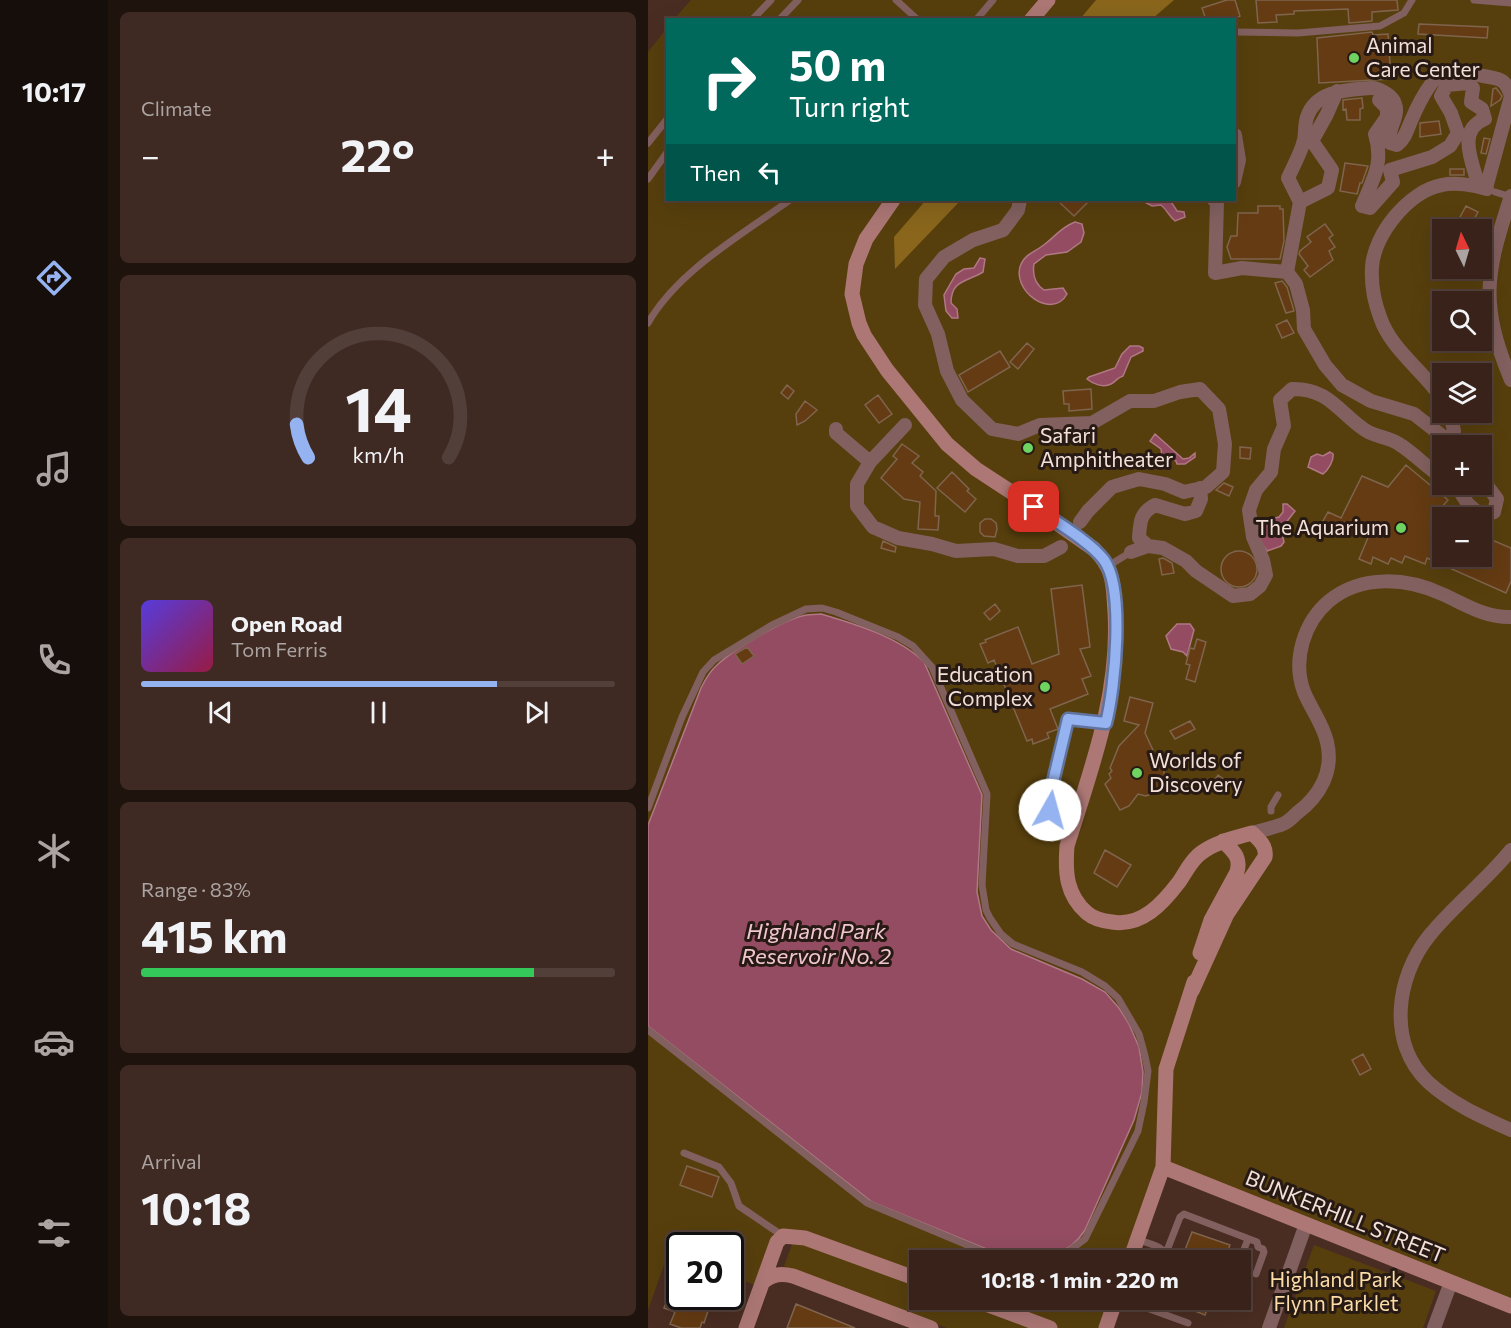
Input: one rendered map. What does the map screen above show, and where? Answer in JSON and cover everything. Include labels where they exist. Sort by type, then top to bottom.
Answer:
[{"type":"main road","points":[[1033,18],[1048,0]]},
{"type":"main road","points":[[892,201],[866,239],[856,264],[852,294],[864,335],[887,370],[947,444],[976,469],[1094,549],[1112,573],[1116,646],[1113,683],[1106,723],[1067,846],[1065,867],[1070,892],[1081,907],[1102,921],[1116,923],[1138,920],[1164,900],[1192,861],[1201,853],[1223,841],[1252,832],[1265,847],[1265,857],[1227,914],[1192,991]]},
{"type":"main road","points":[[1134,1250],[1163,1167],[1166,1070],[1192,991],[1211,920],[1237,873],[1239,865],[1237,855],[1223,841]]},
{"type":"main road","name":"BUNKERHILL STREET","points":[[1163,1167],[1511,1306]]},
{"type":"main road","points":[[746,1328],[780,1239],[805,1238],[909,1276]]},
{"type":"main road","points":[[763,1282],[772,1275],[793,1276],[930,1328]]},
{"type":"main road","points":[[1002,1310],[1050,1328]]},
{"type":"main road","points":[[1106,1328],[1112,1310]]},
{"type":"street","points":[[1382,97],[1393,99],[1396,105],[1388,135],[1390,143],[1397,145],[1403,140],[1416,110],[1436,77],[1447,71],[1465,72],[1501,80],[1508,86],[1511,96],[1487,189]]},
{"type":"street","points":[[1442,435],[1414,414],[1371,401],[1342,385],[1325,365],[1304,329],[1303,310],[1296,284],[1287,272],[1300,202],[1288,178],[1308,142],[1307,116],[1315,104],[1327,94],[1337,91],[1376,87],[1387,108],[1387,117],[1375,134],[1380,151],[1378,166],[1362,206],[1370,208],[1393,182],[1390,170],[1432,157],[1450,146],[1458,133],[1442,96],[1447,85],[1468,83],[1473,88],[1471,102],[1482,109],[1485,120],[1492,124],[1504,125]]},
{"type":"street","points":[[1485,120],[1478,122],[1468,137],[1469,154],[1487,189]]},
{"type":"street","points":[[1236,141],[1239,160],[1236,173]]},
{"type":"street","points":[[1300,202],[1328,188],[1332,170],[1308,142]]},
{"type":"street","points":[[1432,383],[1392,341],[1380,319],[1373,296],[1372,266],[1382,236],[1400,210],[1422,191],[1443,184],[1487,189]]},
{"type":"street","points":[[1511,196],[1492,258],[1489,298],[1494,335],[1511,380]]},
{"type":"street","points":[[1020,201],[1018,210],[1002,230],[973,240],[944,257],[926,279],[926,305],[938,334],[947,371],[962,400],[992,429],[1018,434],[1040,425],[1092,423],[1130,401],[1154,401],[1180,392],[1200,389],[1219,409],[1225,444],[1223,472],[1206,487],[1184,492],[1165,484],[1139,479],[1112,487],[1088,510],[1080,522]]},
{"type":"street","points":[[1218,201],[1215,273],[1242,268],[1287,272]]},
{"type":"street","points":[[1131,552],[1148,546],[1163,548],[1186,561],[1196,571],[1233,596],[1250,594],[1260,586],[1266,575],[1254,537],[1249,510],[1256,490],[1271,472],[1274,449],[1284,426],[1281,400],[1292,389],[1307,388],[1339,406],[1366,431],[1399,443],[1432,471]]},
{"type":"street","points":[[905,425],[870,462],[857,484],[857,506],[873,527],[898,538],[956,551],[994,549],[1018,556],[1044,556],[1061,547]]},
{"type":"street","points":[[836,429],[836,433],[870,462]]},
{"type":"street","points":[[1148,546],[1139,538],[1140,520],[1144,511],[1155,505],[1185,514],[1196,511],[1201,499],[1200,488]]},
{"type":"street","points":[[1462,495],[1468,504],[1482,516],[1494,512],[1497,500],[1492,493]]},
{"type":"street","points":[[1252,832],[1284,824],[1301,811],[1316,797],[1327,773],[1327,743],[1323,729],[1303,689],[1299,663],[1300,649],[1309,626],[1317,613],[1329,601],[1342,592],[1359,585],[1386,581],[1422,587],[1484,614],[1511,617]]},
{"type":"street","points":[[1511,850],[1447,915],[1427,939],[1404,984],[1400,1017],[1408,1051],[1426,1080],[1481,1117],[1511,1130]]},
{"type":"street","points":[[1269,1328],[1306,1224]]},
{"type":"street","points":[[1434,1328],[1451,1282]]},
{"type":"lane","points":[[754,18],[771,0]]},
{"type":"lane","points":[[781,18],[798,0]]},
{"type":"lane","points":[[896,0],[916,18]]},
{"type":"lane","points":[[978,18],[993,0]]},
{"type":"lane","points":[[1236,32],[1298,33],[1380,26],[1404,13],[1412,0]]},
{"type":"lane","points":[[1474,0],[1511,3]]},
{"type":"lane","points":[[648,143],[666,120]]},
{"type":"lane","points":[[648,179],[666,154]]},
{"type":"lane","points":[[1487,189],[1511,196]]},
{"type":"lane","points":[[648,323],[671,290],[691,272],[789,201]]},
{"type":"lane","points":[[1108,566],[1131,552]]},
{"type":"lane","points":[[648,808],[682,717],[703,672],[714,660],[772,625],[806,609],[822,608],[898,637],[923,655],[932,667],[987,794],[982,885],[986,910],[990,918],[1001,934],[1013,944],[1082,972],[1105,986],[1118,998],[1138,1034],[1145,1056],[1148,1071],[1138,1131],[1085,1239],[1070,1250]]},
{"type":"lane","points":[[1047,833],[1052,786],[1068,719],[1106,723]]},
{"type":"lane","points":[[1271,812],[1271,807],[1278,795]]},
{"type":"lane","points":[[648,1030],[867,1203],[979,1250]]},
{"type":"lane","points":[[684,1153],[719,1167],[731,1183],[739,1206],[780,1239]]},
{"type":"lane","points":[[1170,1250],[1180,1216],[1184,1214],[1257,1242],[1258,1247],[1264,1250],[1256,1274]]},
{"type":"lane","points":[[1244,1250],[1248,1239]]},
{"type":"lane","points":[[1137,1240],[1163,1250]]},
{"type":"lane","points":[[1152,1310],[1188,1323]]},
{"type":"green space","points":[[691,0],[1511,0],[1511,1306],[1164,1167],[1134,1250],[909,1250],[909,1277],[788,1236],[761,1288],[744,1281],[744,1232],[666,1232],[666,1259],[648,1310],[648,52],[666,29],[666,201],[1236,201],[1236,18],[675,18]]},
{"type":"green space","points":[[793,1242],[800,1242],[909,1280],[909,1310],[989,1310],[1038,1328],[947,1328],[784,1266]]},
{"type":"green space","name":"Highland Park Flynn Parklet","points":[[1314,1245],[1436,1291],[1423,1328],[1284,1328]]},
{"type":"green space","points":[[1002,1310],[1112,1310],[1106,1328],[1050,1328]]},
{"type":"shaded area","points":[[1096,0],[1174,0],[1153,18],[1081,18]]},
{"type":"shaded area","points":[[925,201],[960,201],[895,269],[894,237]]},
{"type":"water","points":[[1143,201],[1171,201],[1177,211],[1184,212],[1185,217],[1175,221],[1161,205],[1152,206]]},
{"type":"water","points":[[1075,222],[1082,224],[1084,233],[1081,242],[1067,252],[1046,255],[1034,264],[1033,272],[1036,282],[1044,290],[1063,288],[1067,294],[1060,302],[1052,304],[1034,299],[1021,283],[1019,274],[1021,264],[1028,255]]},
{"type":"water","points":[[980,258],[985,259],[983,272],[961,283],[954,290],[951,303],[957,309],[958,318],[952,318],[946,311],[944,295],[956,274],[964,269],[974,268]]},
{"type":"water","points":[[1130,346],[1139,346],[1143,348],[1143,351],[1131,357],[1123,376],[1105,386],[1087,379],[1115,368],[1122,354]]},
{"type":"water","points":[[1155,434],[1183,459],[1195,453],[1195,457],[1185,464],[1177,464],[1168,456],[1162,457],[1161,449],[1150,441]]},
{"type":"water","points":[[1330,452],[1333,454],[1333,460],[1323,474],[1308,467],[1311,457],[1317,454],[1323,456]]},
{"type":"water","points":[[1283,504],[1287,504],[1295,511],[1281,529],[1284,542],[1281,546],[1267,551],[1259,537],[1260,522],[1279,517],[1283,512]]},
{"type":"water","name":"Highland Park Reservoir No. 2","points":[[821,614],[862,627],[902,645],[924,662],[982,795],[977,892],[982,916],[991,930],[1011,949],[1082,979],[1105,992],[1129,1024],[1139,1047],[1143,1072],[1142,1092],[1134,1120],[1085,1230],[1065,1250],[989,1250],[872,1202],[648,1026],[648,825],[701,688],[714,667],[745,644],[804,615]]},
{"type":"water","points":[[1177,624],[1190,624],[1194,630],[1187,656],[1183,652],[1171,649],[1166,636]]},
{"type":"building","points":[[1227,0],[1235,0],[1240,16],[1205,18],[1202,8]]},
{"type":"building","points":[[1256,0],[1397,0],[1398,10],[1372,12],[1372,21],[1349,23],[1348,9],[1294,11],[1294,14],[1276,15],[1277,22],[1258,23]]},
{"type":"building","points":[[1419,24],[1488,27],[1487,38],[1418,34]]},
{"type":"building","name":"Animal Care Center","points":[[1372,32],[1373,35],[1388,34],[1391,79],[1319,83],[1317,38]]},
{"type":"building","points":[[1496,88],[1502,96],[1491,106],[1493,89]]},
{"type":"building","points":[[1362,98],[1363,108],[1360,109],[1360,120],[1347,120],[1346,109],[1343,110],[1343,100]]},
{"type":"building","points":[[1439,121],[1441,134],[1420,137],[1420,123]]},
{"type":"building","points":[[1484,138],[1490,139],[1486,154],[1481,153]]},
{"type":"building","points":[[1345,163],[1368,166],[1357,194],[1340,191]]},
{"type":"building","points":[[1450,169],[1464,169],[1464,175],[1450,175]]},
{"type":"building","points":[[1058,201],[1089,201],[1074,216]]},
{"type":"building","points":[[1258,206],[1280,206],[1280,209],[1283,209],[1284,241],[1280,259],[1231,259],[1227,247],[1231,236],[1237,236],[1238,213],[1258,213]]},
{"type":"building","points":[[1466,206],[1478,212],[1474,219],[1459,219]]},
{"type":"building","points":[[1325,224],[1333,235],[1329,238],[1335,247],[1329,251],[1333,260],[1310,277],[1304,270],[1308,266],[1299,254],[1311,242],[1307,237]]},
{"type":"building","points":[[1282,281],[1287,287],[1294,311],[1286,313],[1275,283]]},
{"type":"building","points":[[1287,320],[1294,333],[1282,338],[1276,325]]},
{"type":"building","points":[[1027,343],[1034,349],[1018,369],[1010,362]]},
{"type":"building","points":[[1000,351],[1010,367],[968,392],[959,375]]},
{"type":"building","points":[[787,385],[794,391],[788,399],[781,393]]},
{"type":"building","points":[[1091,389],[1092,409],[1069,411],[1069,404],[1064,404],[1063,391]]},
{"type":"building","points":[[878,395],[892,414],[879,423],[865,405]]},
{"type":"building","points":[[805,401],[817,410],[797,425],[796,414]]},
{"type":"building","points":[[902,444],[919,456],[912,463],[923,472],[920,476],[936,491],[935,516],[939,516],[938,530],[918,529],[920,502],[904,499],[881,478],[897,459],[893,456]]},
{"type":"building","points":[[1240,447],[1251,448],[1250,459],[1240,458]]},
{"type":"building","name":"The Aquarium","points":[[1406,465],[1432,487],[1432,495],[1442,495],[1448,500],[1442,507],[1432,507],[1432,560],[1427,558],[1425,564],[1405,556],[1402,563],[1391,558],[1388,564],[1373,557],[1371,564],[1359,559],[1370,533],[1345,522],[1341,531],[1323,521],[1328,512],[1341,518],[1362,476],[1388,487]]},
{"type":"building","points":[[952,472],[976,499],[965,512],[937,488]]},
{"type":"building","points":[[1224,483],[1233,487],[1229,496],[1216,490]]},
{"type":"building","points":[[985,519],[991,519],[996,523],[995,537],[984,536],[980,532],[980,523]]},
{"type":"building","name":"The Aquarium","points":[[1492,540],[1511,548],[1511,581],[1506,593],[1447,567],[1492,567]]},
{"type":"building","points":[[883,541],[896,547],[895,552],[881,548]]},
{"type":"building","points":[[1239,551],[1251,557],[1257,569],[1251,581],[1239,587],[1227,581],[1221,569],[1227,557]]},
{"type":"building","points":[[1163,558],[1172,563],[1174,573],[1162,575],[1159,559]]},
{"type":"building","name":"Education Complex","points":[[1082,585],[1090,647],[1080,649],[1091,676],[1082,679],[1088,694],[1050,709],[1058,729],[1047,733],[1049,738],[1033,744],[1032,739],[1027,741],[994,660],[988,663],[980,644],[1018,627],[1032,664],[1059,654],[1051,589]]},
{"type":"building","points":[[995,604],[1000,611],[990,620],[984,613]]},
{"type":"building","points":[[1197,639],[1206,642],[1195,682],[1186,679],[1190,665],[1186,664],[1190,648],[1194,649]]},
{"type":"building","points":[[747,647],[754,656],[742,664],[735,654]]},
{"type":"building","name":"Worlds of Discovery","points":[[1130,697],[1153,703],[1145,733],[1158,765],[1163,765],[1166,788],[1146,796],[1138,794],[1129,806],[1120,810],[1105,784],[1111,778],[1110,768],[1119,746],[1139,725],[1124,721]]},
{"type":"building","points":[[1190,721],[1195,729],[1175,739],[1170,731]]},
{"type":"building","points":[[1218,775],[1229,783],[1222,792],[1211,785]]},
{"type":"building","points":[[1105,850],[1131,865],[1117,887],[1094,873]]},
{"type":"building","points":[[1363,1054],[1371,1069],[1360,1075],[1352,1060]]},
{"type":"building","points":[[687,1166],[719,1177],[712,1197],[680,1185]]},
{"type":"building","points":[[1192,1232],[1230,1245],[1228,1250],[1185,1250]]},
{"type":"building","points":[[796,1304],[855,1328],[787,1328]]},
{"type":"building","points":[[670,1310],[708,1310],[700,1328],[681,1328],[670,1324],[675,1312]]},
{"type":"building","points":[[1192,1310],[1207,1310],[1205,1315]]},
{"type":"place","name":"Animal Care Center","points":[[1354,58]]},
{"type":"place","name":"Safari Amphitheater","points":[[1028,448]]},
{"type":"place","name":"The Aquarium","points":[[1401,528]]},
{"type":"place","name":"Education Complex","points":[[1045,687]]},
{"type":"place","name":"Worlds of Discovery","points":[[1137,773]]},
{"type":"route","points":[[1034,507],[1094,549],[1103,558],[1112,573],[1116,620],[1115,664],[1106,723],[1068,719],[1052,786],[1050,810]]}]
